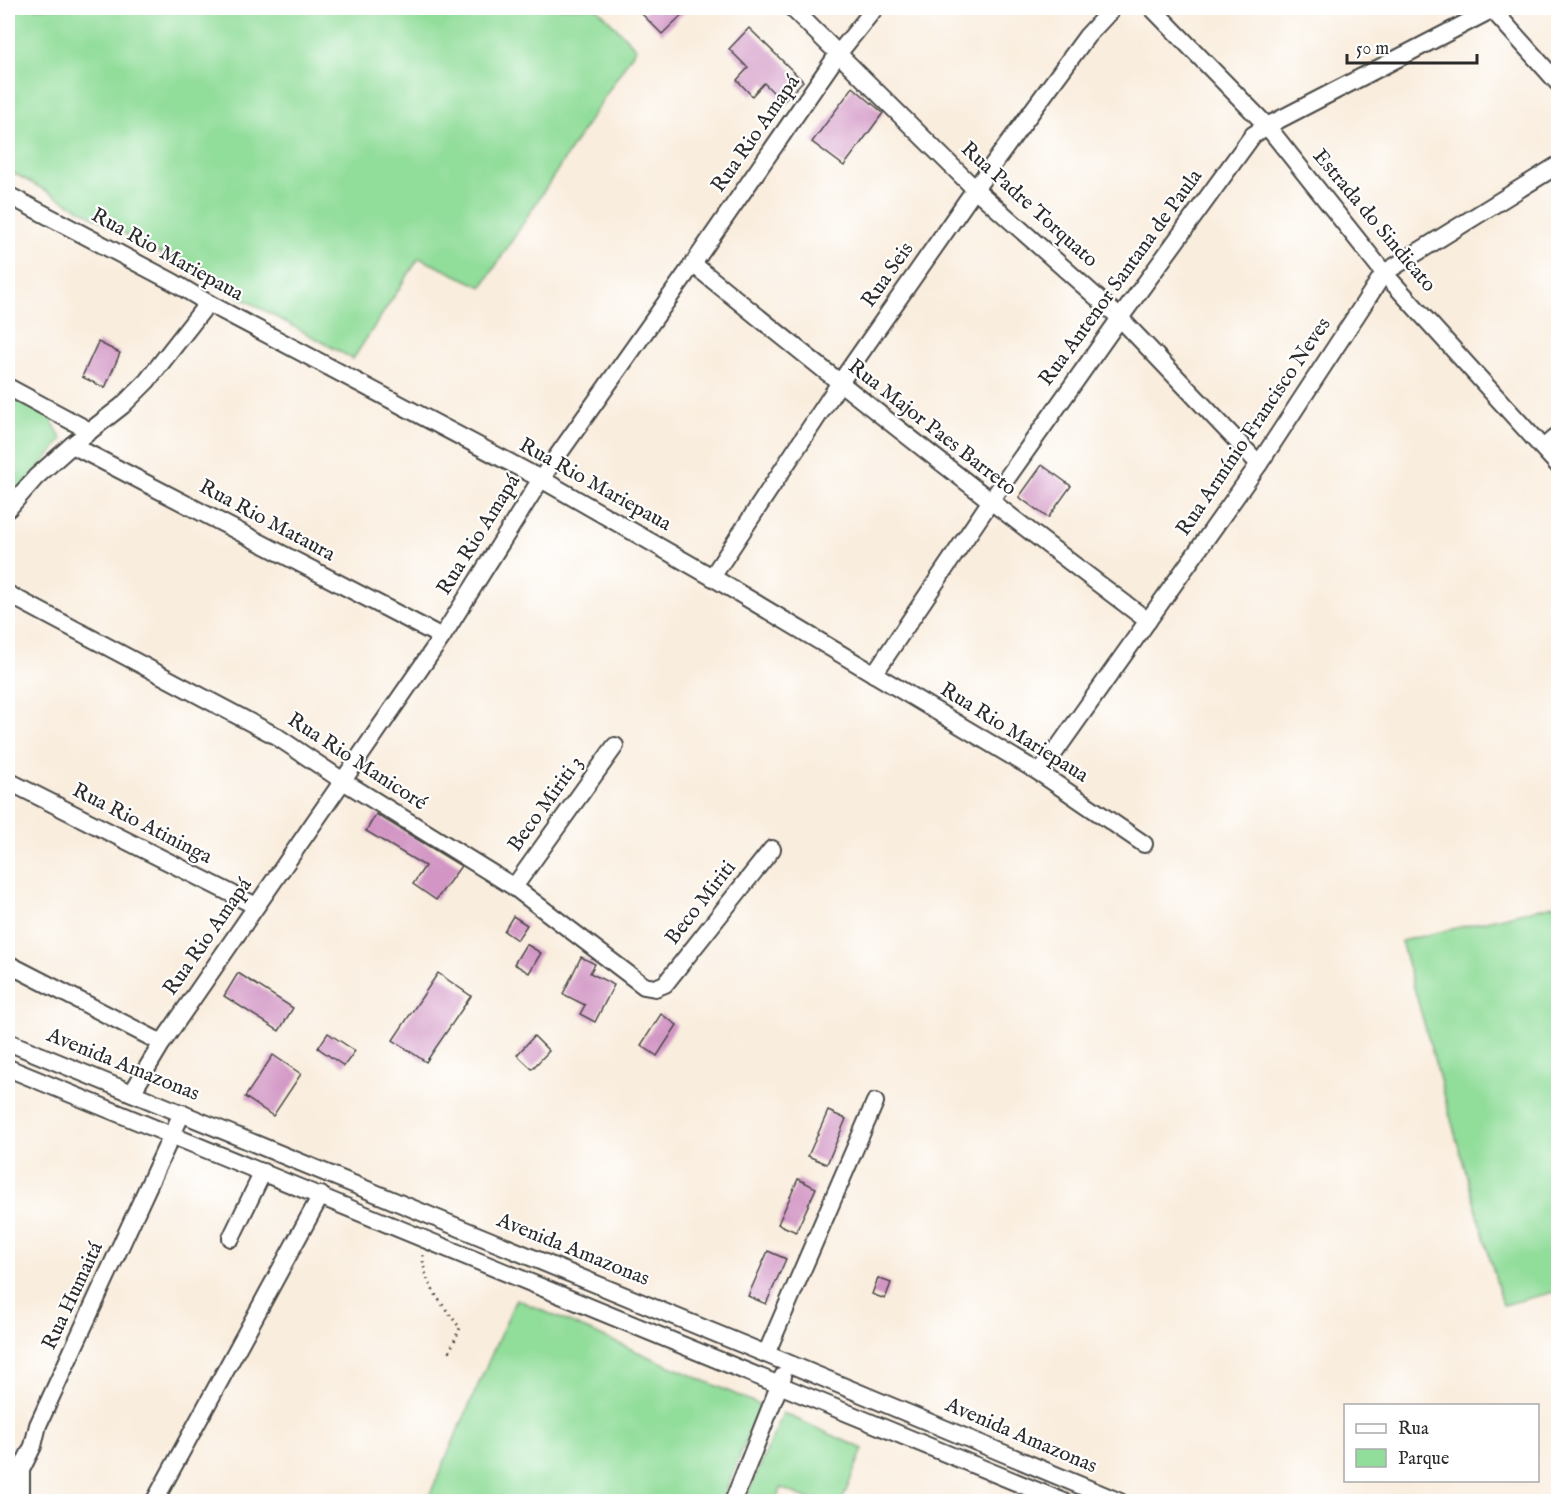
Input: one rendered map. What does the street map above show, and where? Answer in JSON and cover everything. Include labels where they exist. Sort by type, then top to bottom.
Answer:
[{"type":"street","name":"Rua Padre Torquato","points":[[792,8],[975,189],[1120,318],[1259,464]]},
{"type":"street","name":"Rua Rio Amapá","points":[[132,1093],[162,1043],[441,637],[541,479],[838,54],[875,8]]},
{"type":"street","name":"Rua Seis","points":[[712,577],[839,384],[975,189],[1087,36],[1113,8]]},
{"type":"street","name":"Estrada do Sindicato","points":[[1152,8],[1267,126],[1384,273],[1558,465]]},
{"type":"street","name":"Rua Antenor Santana de Paula","points":[[874,674],[990,502],[1253,135],[1493,8]]},
{"type":"street","points":[[1493,8],[1558,83]]},
{"type":"street","name":"Rua Armínio Francisco Neves","points":[[1040,773],[1259,464],[1384,273],[1558,165]]},
{"type":"street","name":"Rua Rio Mariepaua","points":[[8,195],[541,479],[712,577],[1040,773],[1144,844]]},
{"type":"street","name":"Rua Major Paes Barreto","points":[[693,264],[839,384],[1148,621]]},
{"type":"street","points":[[8,509],[36,477],[122,406],[147,381],[208,303]]},
{"type":"street","points":[[8,387],[90,431]]},
{"type":"street","points":[[1543,448],[1558,435]]},
{"type":"street","name":"Rua Rio Mataura","points":[[72,445],[441,637]]},
{"type":"street","name":"Rua Rio Manicoré","points":[[8,594],[276,736],[343,781],[514,888],[644,986],[655,988],[665,984]]},
{"type":"street","name":"Beco Miriti 3","points":[[514,888],[615,746]]},
{"type":"street","name":"Rua Rio Atininga","points":[[8,781],[256,906]]},
{"type":"street","name":"Beco Miriti","points":[[665,984],[772,849]]},
{"type":"street","points":[[8,964],[162,1043]]},
{"type":"street","name":"Avenida Amazonas","points":[[8,1042],[1120,1502]]},
{"type":"street","name":"Avenida Amazonas","points":[[8,1068],[1064,1502]]},
{"type":"street","points":[[766,1354],[875,1102]]},
{"type":"street","name":"Rua Humaitá","points":[[21,1502],[21,1470],[33,1446],[38,1425],[182,1113]]},
{"type":"street","points":[[231,1238],[263,1172]]},
{"type":"street","points":[[154,1502],[321,1195]]},
{"type":"street","points":[[733,1502],[788,1364]]},
{"type":"path","points":[[424,1238],[423,1267],[435,1294],[460,1328],[448,1354]]},
{"type":"green space","points":[[8,8],[597,8],[636,48],[482,287],[419,258],[353,359],[8,170]]},
{"type":"green space","points":[[8,395],[50,417],[62,440],[8,505]]},
{"type":"green space","points":[[1558,904],[1558,1291],[1503,1305],[1401,941]]},
{"type":"green space","points":[[516,1299],[760,1405],[722,1501],[427,1501]]},
{"type":"green space","points":[[783,1413],[863,1449],[842,1501],[814,1501],[781,1488],[776,1501],[745,1501]]},
{"type":"building","points":[[649,8],[689,8],[662,34],[642,14]]},
{"type":"building","points":[[749,28],[803,81],[783,102],[764,83],[752,96],[737,80],[748,68],[729,49]]},
{"type":"building","points":[[853,87],[883,113],[844,166],[812,142]]},
{"type":"building","points":[[98,342],[120,353],[105,388],[82,377]]},
{"type":"building","points":[[1042,465],[1071,486],[1048,518],[1019,497]]},
{"type":"building","points":[[376,814],[461,866],[436,900],[413,884],[425,866],[366,831]]},
{"type":"building","points":[[513,916],[527,925],[517,940],[504,931]]},
{"type":"building","points":[[526,944],[541,953],[529,973],[514,964]]},
{"type":"building","points":[[581,957],[595,964],[590,973],[614,985],[595,1022],[580,1014],[585,1005],[563,994]]},
{"type":"building","points":[[238,973],[293,1008],[279,1031],[224,996]]},
{"type":"building","points":[[438,973],[471,996],[426,1062],[393,1040]]},
{"type":"building","points":[[661,1014],[677,1025],[657,1056],[641,1045]]},
{"type":"building","points":[[328,1033],[355,1051],[344,1066],[318,1048]]},
{"type":"building","points":[[534,1036],[549,1051],[532,1069],[517,1055]]},
{"type":"building","points":[[273,1055],[301,1074],[273,1116],[245,1097]]},
{"type":"building","points":[[828,1111],[846,1119],[827,1164],[808,1156]]},
{"type":"building","points":[[798,1179],[816,1188],[796,1232],[778,1224]]},
{"type":"building","points":[[768,1251],[786,1259],[766,1304],[748,1296]]},
{"type":"building","points":[[878,1278],[891,1283],[885,1299],[872,1294]]}]
